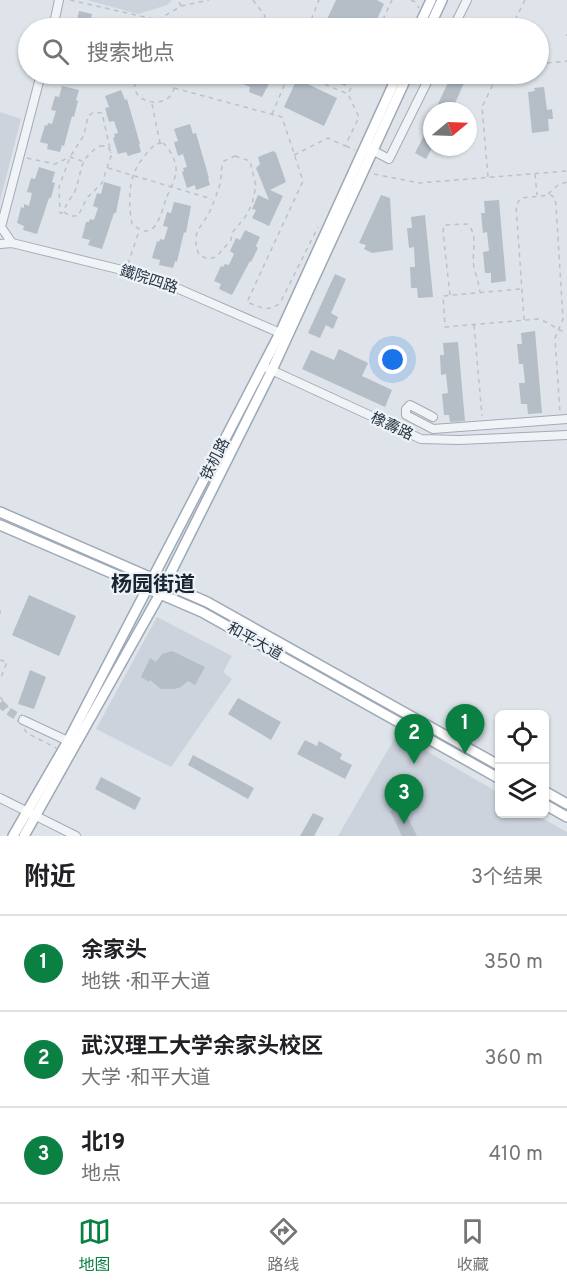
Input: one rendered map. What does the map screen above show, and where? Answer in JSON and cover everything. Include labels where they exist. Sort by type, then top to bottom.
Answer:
[{"type":"main road","points":[[423,18],[431,0]]},
{"type":"main road","points":[[434,18],[442,0]]},
{"type":"main road","name":"铁机路","points":[[13,836],[31,813],[160,594],[369,148],[394,84]]},
{"type":"main road","name":"铁机路","points":[[24,836],[31,813],[68,741],[147,589],[267,368],[280,333],[369,148],[403,84]]},
{"type":"main road","name":"和平大道","points":[[0,512],[207,602],[496,764]]},
{"type":"main road","name":"和平大道","points":[[0,525],[202,612],[495,776]]},
{"type":"main road","points":[[549,794],[567,804]]},
{"type":"main road","points":[[549,807],[567,817]]},
{"type":"street","points":[[54,18],[59,0]]},
{"type":"street","points":[[458,18],[467,0]]},
{"type":"street","points":[[12,243],[1,227],[38,84]]},
{"type":"street","points":[[369,148],[389,159],[426,84]]},
{"type":"street","name":"鐵院四路","points":[[0,244],[12,243],[126,271],[179,289],[280,333]]},
{"type":"street","name":"橡壽路","points":[[267,368],[421,440],[567,435]]},
{"type":"street","points":[[433,417],[410,405],[406,409],[406,415],[433,429],[564,419]]},
{"type":"street","points":[[23,720],[68,741]]},
{"type":"street","points":[[0,798],[76,836]]},
{"type":"path","points":[[70,0],[149,18]]},
{"type":"path","points":[[178,0],[181,6]]},
{"type":"path","points":[[161,18],[181,6],[210,0]]},
{"type":"path","points":[[253,0],[264,18]]},
{"type":"path","points":[[312,18],[320,0]]},
{"type":"path","points":[[384,18],[392,0]]},
{"type":"path","points":[[516,18],[525,0]]},
{"type":"path","points":[[549,63],[567,62]]},
{"type":"path","points":[[136,84],[137,92],[151,103],[163,101],[172,93],[173,84]]},
{"type":"path","points":[[272,114],[285,84]]},
{"type":"path","points":[[324,84],[348,94],[359,117],[345,146]]},
{"type":"path","points":[[348,94],[353,84]]},
{"type":"path","points":[[488,177],[482,107],[493,84]]},
{"type":"path","points":[[174,88],[282,117],[303,181],[248,302],[266,310],[280,303],[320,223]]},
{"type":"path","points":[[151,103],[160,144]]},
{"type":"path","points":[[94,112],[102,113],[110,137],[112,153],[102,183],[81,206],[78,216],[60,213],[59,187],[70,157],[84,135],[88,116],[94,112]]},
{"type":"path","points":[[294,155],[328,138],[356,151],[353,157]]},
{"type":"path","points":[[163,143],[169,148],[176,171],[158,224],[148,231],[139,230],[132,224],[129,209],[134,175],[141,160],[155,144],[163,143]]},
{"type":"path","points":[[64,212],[66,202],[76,187],[83,161],[90,152],[100,146],[107,146],[112,153]]},
{"type":"path","points":[[236,156],[250,161],[256,186],[252,204],[246,216],[232,233],[231,240],[216,257],[208,259],[199,255],[195,238],[201,223],[210,211],[213,199],[220,182],[220,170],[224,161],[236,156]]},
{"type":"path","points":[[18,157],[55,164],[70,157],[83,161]]},
{"type":"path","points":[[108,168],[213,199]]},
{"type":"path","points":[[374,174],[419,183],[567,171]]},
{"type":"path","points":[[534,173],[537,195]]},
{"type":"path","points":[[547,195],[558,185],[567,182]]},
{"type":"path","points":[[524,321],[516,206],[521,198],[551,195],[555,198],[556,206],[563,315],[555,338],[564,419]]},
{"type":"path","points":[[450,295],[443,232],[444,225],[455,223],[468,224],[473,230],[474,267],[479,280],[480,292]]},
{"type":"path","points":[[126,271],[139,230]]},
{"type":"path","points":[[521,289],[443,296],[445,327],[538,319],[567,333]]},
{"type":"path","points":[[561,291],[567,291]]},
{"type":"path","points":[[474,324],[482,425]]},
{"type":"path","points":[[0,660],[7,662],[0,680]]},
{"type":"shaded area","points":[[87,0],[172,0],[167,5],[138,14]]},
{"type":"shaded area","points":[[0,112],[21,119],[0,201]]},
{"type":"shaded area","points":[[157,617],[232,656],[223,672],[232,679],[171,767],[96,729]]},
{"type":"shaded area","points":[[397,734],[495,791],[495,818],[542,818],[567,832],[567,836],[338,836]]},
{"type":"building","points":[[336,0],[377,0],[384,4],[378,18],[328,18]]},
{"type":"building","points":[[79,11],[92,14],[91,18],[77,18]]},
{"type":"building","points":[[243,84],[269,84],[262,97],[249,92],[250,87]]},
{"type":"building","points":[[295,84],[308,84],[337,98],[324,126],[284,107]]},
{"type":"building","points":[[447,84],[464,84],[456,102],[439,102]]},
{"type":"building","points":[[62,86],[79,90],[74,117],[72,116],[64,146],[62,145],[60,152],[47,149],[48,144],[40,142],[45,125],[52,124],[56,111],[51,110],[55,96],[59,97]]},
{"type":"building","points":[[544,87],[547,110],[552,109],[553,119],[548,119],[549,131],[532,133],[528,92],[535,91],[534,88]]},
{"type":"building","points":[[121,90],[125,100],[127,99],[141,152],[128,156],[126,152],[118,154],[113,138],[114,134],[118,133],[114,121],[109,122],[105,108],[109,107],[105,96]]},
{"type":"building","points":[[190,124],[193,134],[196,133],[210,185],[196,190],[195,185],[187,188],[182,172],[183,168],[187,167],[183,154],[178,156],[174,142],[178,141],[174,129]]},
{"type":"building","points":[[423,137],[423,156],[428,156],[426,159],[415,153]]},
{"type":"building","points":[[273,151],[276,153],[286,182],[270,190],[283,196],[269,226],[252,218],[256,210],[252,209],[258,195],[269,200],[256,168],[260,164],[258,157]]},
{"type":"building","points":[[39,167],[55,172],[52,182],[55,183],[37,234],[23,230],[24,226],[17,223],[21,207],[24,208],[24,204],[29,206],[32,193],[27,192],[31,178],[35,179]]},
{"type":"building","points":[[104,182],[121,187],[116,213],[114,213],[102,249],[88,245],[90,240],[82,238],[86,222],[90,219],[94,220],[98,208],[93,206],[97,193],[101,194]]},
{"type":"building","points":[[381,195],[390,198],[393,250],[372,253],[364,249],[366,245],[359,243]]},
{"type":"building","points":[[499,200],[506,281],[491,283],[491,273],[485,273],[483,252],[489,251],[487,232],[483,233],[481,213],[485,213],[484,201]]},
{"type":"building","points":[[174,202],[191,206],[186,233],[184,232],[177,262],[175,261],[173,268],[159,265],[160,260],[152,258],[157,241],[164,240],[168,227],[163,226],[167,212],[171,213]]},
{"type":"building","points":[[425,215],[433,297],[418,298],[417,288],[411,288],[410,267],[415,267],[414,247],[409,248],[407,228],[412,228],[411,217]]},
{"type":"building","points":[[245,230],[260,237],[256,246],[258,248],[232,295],[219,289],[221,284],[214,281],[221,266],[229,265],[234,254],[230,251],[236,238],[240,240]]},
{"type":"building","points":[[335,274],[346,279],[331,313],[338,317],[333,329],[326,325],[320,338],[308,333]]},
{"type":"building","points":[[535,331],[542,413],[528,414],[527,404],[521,404],[519,383],[525,383],[523,364],[519,364],[517,344],[522,344],[521,333]]},
{"type":"building","points":[[458,342],[465,421],[450,422],[449,415],[444,415],[442,394],[448,393],[446,374],[441,375],[440,355],[444,355],[443,343]]},
{"type":"building","points":[[339,349],[368,363],[362,376],[392,390],[385,407],[302,369],[311,350],[334,360]]},
{"type":"building","points":[[29,595],[76,616],[59,656],[12,635]]},
{"type":"building","points":[[172,651],[205,667],[195,685],[188,681],[181,687],[161,689],[150,680],[149,682],[141,677],[150,658],[156,662],[162,654]]},
{"type":"building","points":[[30,670],[46,677],[34,709],[18,704]]},
{"type":"building","points":[[238,698],[281,722],[271,740],[228,714]]},
{"type":"building","points":[[305,740],[317,746],[319,741],[342,754],[340,759],[352,765],[345,779],[297,754]]},
{"type":"building","points":[[193,755],[254,788],[248,799],[188,765]]},
{"type":"building","points":[[101,777],[141,798],[135,810],[95,789]]},
{"type":"building","points":[[402,806],[417,836],[402,836],[390,811]]},
{"type":"building","points":[[313,813],[324,818],[314,836],[300,836]]},
{"type":"tunnel","points":[[0,703],[23,720]]},
{"type":"place","name":"余家头","points":[[465,754]]},
{"type":"place","name":"武汉理工大学余家头校区","points":[[414,764]]},
{"type":"place","name":"北19","points":[[404,824]]},
{"type":"district","name":"杨园街道","points":[[153,584]]}]
